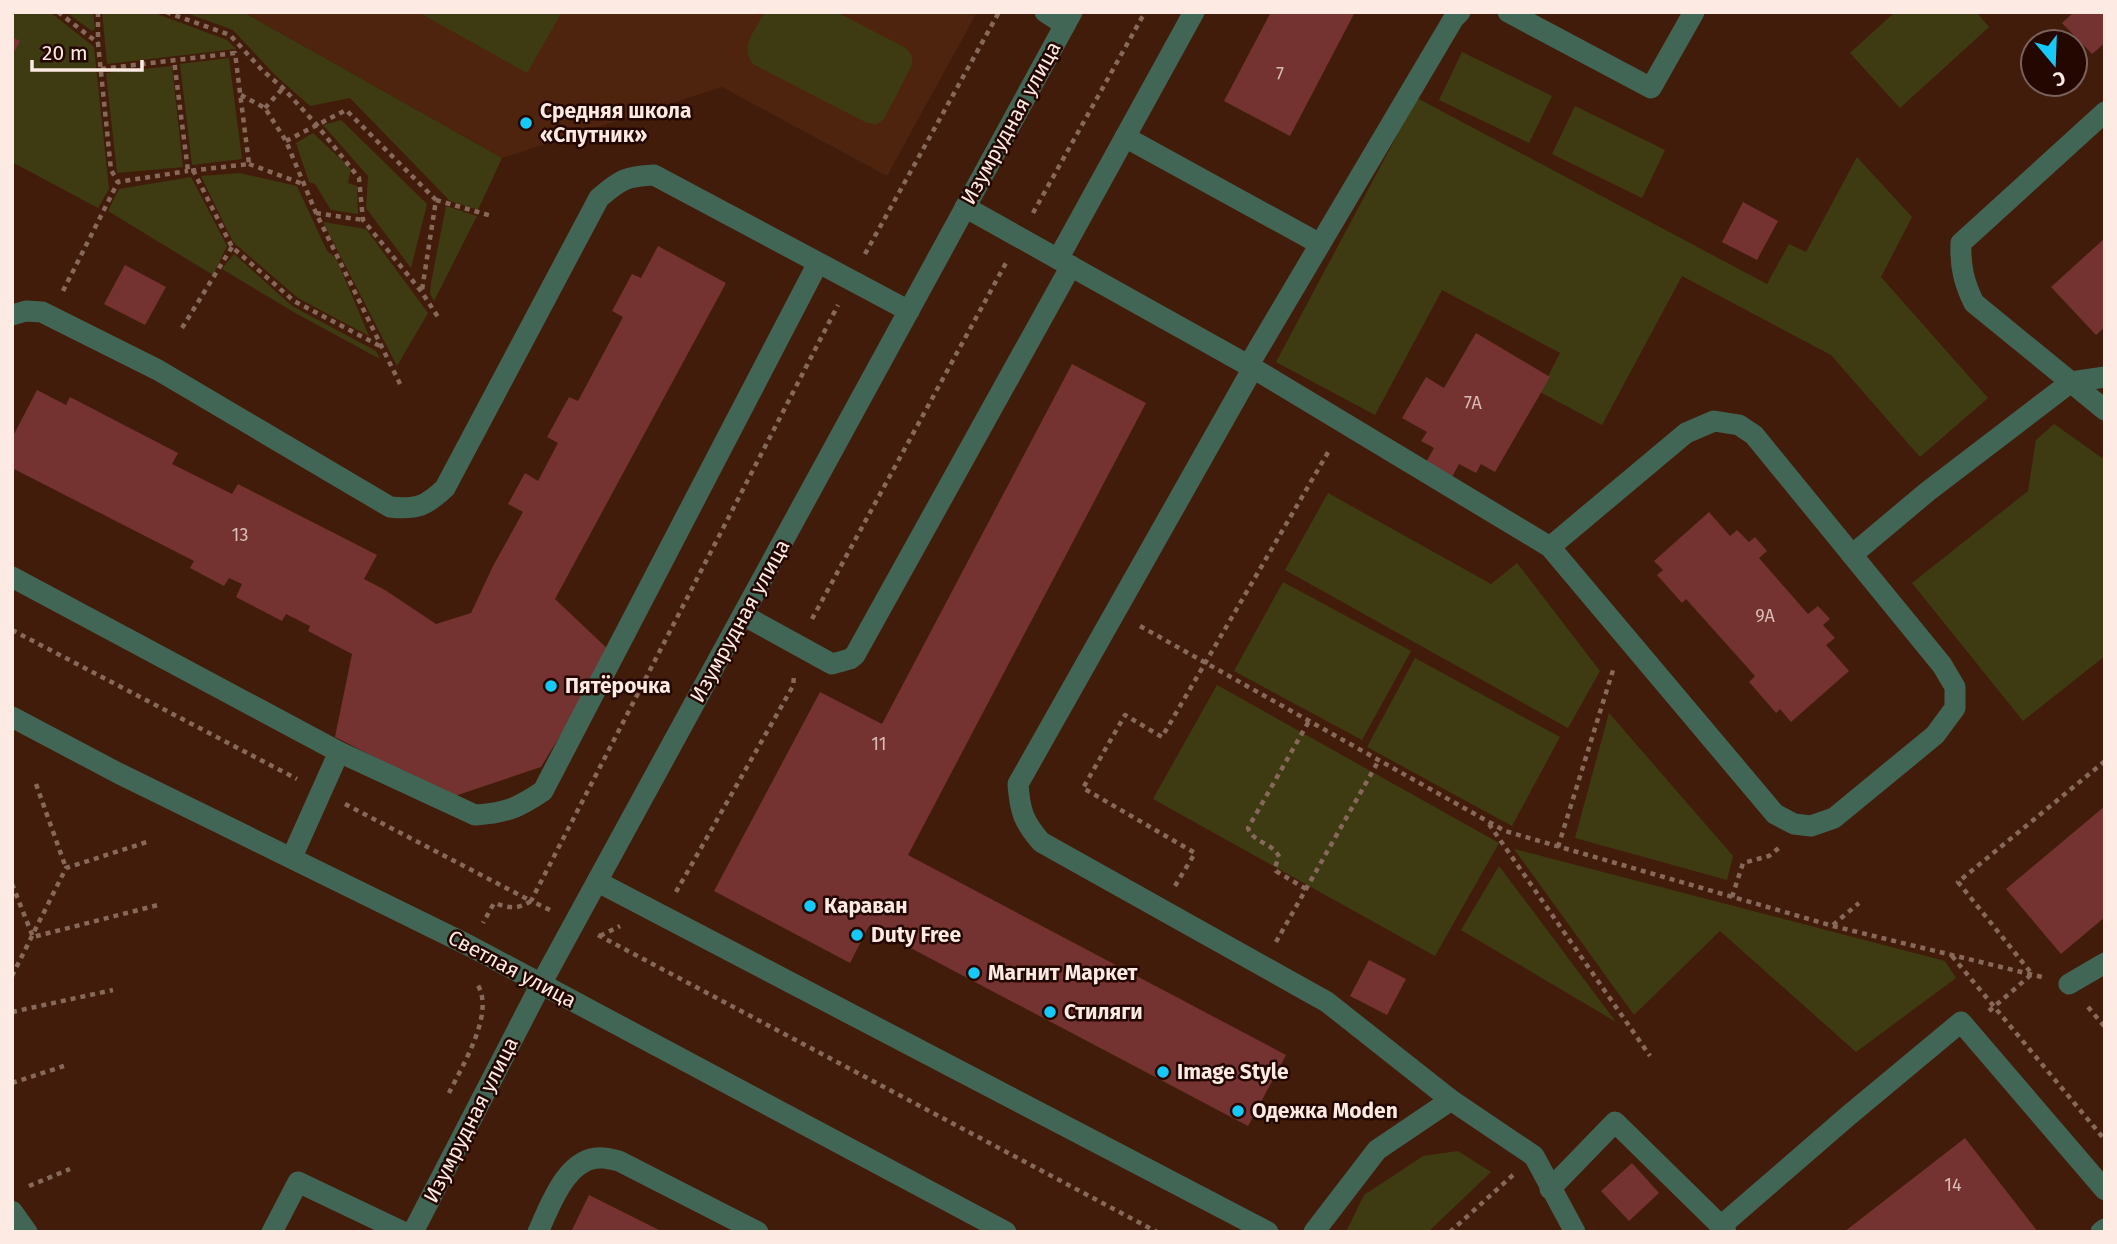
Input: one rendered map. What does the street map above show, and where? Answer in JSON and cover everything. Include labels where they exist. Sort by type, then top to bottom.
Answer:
[{"type":"street","points":[[1045,12],[1068,18]]},
{"type":"street","points":[[743,615],[832,664],[855,655],[1064,262],[1125,137],[1194,12]]},
{"type":"street","points":[[1460,12],[1320,244],[1018,785],[1020,808],[1027,825],[1041,842],[1327,1002],[1451,1100],[1534,1156],[1574,1232]]},
{"type":"street","points":[[1508,12],[1651,88],[1694,12]]},
{"type":"street","name":"Изумрудная улица","points":[[413,1232],[541,984],[1068,18]]},
{"type":"street","points":[[2105,112],[1961,243],[1965,286],[1974,303],[2105,410]]},
{"type":"street","points":[[1125,137],[1320,244]]},
{"type":"street","points":[[12,315],[26,311],[42,312],[51,316],[158,370],[390,507],[410,509],[430,502],[445,488],[599,198],[618,182],[636,176],[654,175],[909,311]]},
{"type":"street","points":[[965,207],[1250,367],[1550,547],[1775,814],[1794,824],[1811,826],[1834,818],[1935,735],[1955,708],[1955,687],[1942,664],[1754,435],[1739,425],[1714,421],[1686,433],[1550,547]]},
{"type":"street","points":[[12,577],[339,752],[475,815],[500,813],[523,805],[542,791],[818,262]]},
{"type":"street","points":[[1852,555],[1927,492],[2071,382],[2105,377]]},
{"type":"street","name":"Светлая улица","points":[[12,717],[118,773],[470,946],[1006,1232]]},
{"type":"street","points":[[292,857],[339,752]]},
{"type":"street","points":[[598,882],[1268,1232]]},
{"type":"street","points":[[2068,984],[2105,962]]},
{"type":"street","points":[[1550,1189],[1615,1122],[1724,1229],[1848,1116],[1961,1022],[2105,1190]]},
{"type":"street","points":[[1314,1232],[1377,1150],[1451,1100]]},
{"type":"street","points":[[538,1232],[563,1180],[582,1162],[601,1157],[619,1161],[758,1232]]},
{"type":"street","points":[[272,1232],[298,1182],[404,1232]]},
{"type":"street","points":[[12,1211],[27,1232]]},
{"type":"path","points":[[58,12],[98,43]]},
{"type":"path","points":[[98,12],[98,43],[111,170],[118,182]]},
{"type":"path","points":[[166,12],[230,35],[316,124],[359,178],[363,220],[421,291],[438,317]]},
{"type":"path","points":[[445,1099],[470,1050],[484,1010],[482,992],[475,981],[460,968],[470,946],[494,903],[507,908],[521,907],[531,901],[851,280],[999,12]]},
{"type":"path","points":[[651,909],[668,906],[793,686],[797,645],[1145,12]]},
{"type":"path","points":[[101,69],[235,53],[241,47]]},
{"type":"path","points":[[235,53],[248,164]]},
{"type":"path","points":[[174,60],[191,171],[232,247],[294,301],[381,346]]},
{"type":"path","points":[[265,108],[283,88]]},
{"type":"path","points":[[240,94],[265,108],[285,141],[316,213],[401,386]]},
{"type":"path","points":[[285,141],[345,110],[436,200],[492,216]]},
{"type":"path","points":[[118,182],[248,164],[304,184]]},
{"type":"path","points":[[51,316],[118,182]]},
{"type":"path","points":[[421,291],[436,200]]},
{"type":"path","points":[[316,213],[363,220]]},
{"type":"path","points":[[182,328],[232,247]]},
{"type":"path","points":[[1161,909],[1195,853],[1083,788],[1125,715],[1162,737],[1345,424]]},
{"type":"path","points":[[1115,612],[1505,831],[1833,926],[2068,984]]},
{"type":"path","points":[[12,630],[575,923],[1157,1232]]},
{"type":"path","points":[[1558,846],[1624,636]]},
{"type":"path","points":[[1306,889],[1276,871],[1279,857],[1277,851],[1255,838],[1248,828],[1309,721]]},
{"type":"path","points":[[1263,966],[1379,760]]},
{"type":"path","points":[[2032,974],[1958,882],[2105,761]]},
{"type":"path","points":[[12,976],[66,868],[36,784]]},
{"type":"path","points":[[1486,821],[1650,1056]]},
{"type":"path","points":[[1732,897],[1743,863],[1769,856],[1811,826]]},
{"type":"path","points":[[66,868],[150,841]]},
{"type":"path","points":[[12,884],[33,937]]},
{"type":"path","points":[[1833,926],[1859,902]]},
{"type":"path","points":[[33,937],[158,905]]},
{"type":"path","points":[[1952,955],[2105,1140]]},
{"type":"path","points":[[1966,1029],[2032,974]]},
{"type":"path","points":[[12,1012],[113,990]]},
{"type":"path","points":[[12,1083],[64,1066]]},
{"type":"path","points":[[1450,1232],[1534,1156]]},
{"type":"path","points":[[26,1188],[70,1169]]},
{"type":"shaded area","points":[[12,12],[50,12],[94,47],[109,189],[98,208],[12,162]]},
{"type":"shaded area","points":[[66,12],[93,12],[95,29],[92,31]]},
{"type":"shaded area","points":[[102,12],[152,12],[227,40],[236,49],[107,64]]},
{"type":"shaded area","points":[[184,12],[243,12],[502,158],[478,210],[450,201],[350,98],[310,106],[275,75],[233,30]]},
{"type":"shaded area","name":"Средняя школа «Спутник»","points":[[243,12],[977,12],[887,176],[722,87],[502,158]]},
{"type":"shaded area","points":[[418,12],[562,12],[527,73]]},
{"type":"shaded area","points":[[765,12],[836,12],[906,48],[912,56],[912,65],[884,119],[877,124],[867,123],[753,64],[749,58],[748,45]]},
{"type":"shaded area","points":[[1895,12],[1976,12],[1989,27],[1900,108],[1850,53]]},
{"type":"shaded area","points":[[1462,52],[1552,96],[1529,143],[1439,100]]},
{"type":"shaded area","points":[[229,58],[242,159],[192,165],[180,64]]},
{"type":"shaded area","points":[[172,66],[183,167],[117,173],[106,73]]},
{"type":"shaded area","points":[[1417,98],[1767,284],[1789,244],[1806,252],[1857,157],[1912,217],[1881,277],[1988,398],[1920,457],[1831,355],[1682,276],[1602,425],[1540,392],[1560,353],[1442,290],[1375,415],[1276,362]]},
{"type":"shaded area","points":[[1575,106],[1665,150],[1642,198],[1552,154]]},
{"type":"shaded area","points":[[341,120],[427,204],[411,268],[366,208],[368,176],[323,125]]},
{"type":"shaded area","points":[[313,133],[351,169],[348,183],[357,186],[358,214],[331,210],[315,184],[309,182],[296,143]]},
{"type":"shaded area","points":[[240,173],[297,186],[327,251],[336,258],[369,336],[298,298],[233,242],[201,176]]},
{"type":"shaded area","points":[[191,177],[227,246],[213,275],[108,211],[119,189]]},
{"type":"shaded area","points":[[446,206],[477,216],[434,301],[430,294],[431,283]]},
{"type":"shaded area","points":[[323,222],[366,229],[428,313],[397,366]]},
{"type":"shaded area","points":[[234,254],[292,306],[376,351],[380,359],[222,269]]},
{"type":"shaded area","points":[[2054,424],[2105,460],[2105,656],[2023,721],[1912,583],[2028,491],[2036,440]]},
{"type":"shaded area","points":[[1328,493],[1491,584],[1517,563],[1600,671],[1568,728],[1285,570]]},
{"type":"shaded area","points":[[1283,582],[1411,651],[1362,740],[1234,671]]},
{"type":"shaded area","points":[[1415,658],[1560,737],[1512,826],[1367,747]]},
{"type":"shaded area","points":[[1217,685],[1499,843],[1435,956],[1153,799]]},
{"type":"shaded area","points":[[1609,713],[1733,856],[1727,880],[1575,838]]},
{"type":"shaded area","points":[[1514,849],[1945,961],[1956,978],[1856,1052],[1720,931],[1634,1015]]},
{"type":"shaded area","points":[[1499,866],[1616,1022],[1461,930]]},
{"type":"shaded area","points":[[1458,1151],[1491,1172],[1428,1232],[1346,1232],[1364,1195],[1423,1156]]},
{"type":"building","points":[[1271,12],[1355,12],[1290,136],[1224,101]]},
{"type":"building","points":[[2074,12],[2105,12],[2105,43],[2092,54],[2089,51],[2089,28],[2067,28],[2062,23]]},
{"type":"building","points":[[12,37],[20,41],[12,56]]},
{"type":"building","points":[[1743,202],[1778,221],[1757,260],[1722,242]]},
{"type":"building","points":[[2105,238],[2105,327],[2096,335],[2051,287]]},
{"type":"building","points":[[658,246],[726,283],[555,599],[611,652],[541,767],[452,797],[335,737],[352,654],[308,631],[310,626],[286,614],[282,621],[236,597],[242,584],[229,578],[224,586],[190,568],[194,561],[12,468],[12,438],[37,390],[66,405],[70,397],[178,453],[172,464],[232,494],[238,484],[377,555],[364,579],[436,624],[471,613],[523,512],[508,504],[525,473],[538,481],[558,443],[547,437],[569,397],[578,401],[623,317],[612,311],[632,274],[641,278]]},
{"type":"building","points":[[125,265],[166,287],[145,325],[104,304]]},
{"type":"building","points":[[1476,333],[1550,377],[1495,472],[1481,464],[1476,473],[1459,464],[1452,477],[1426,462],[1434,448],[1421,441],[1427,432],[1402,418],[1426,377],[1444,388]]},
{"type":"building","points":[[1072,364],[1146,403],[908,855],[1286,1055],[1248,1126],[869,926],[850,963],[714,891],[820,692],[882,724]]},
{"type":"building","points":[[1709,512],[1730,536],[1737,530],[1749,542],[1755,537],[1767,551],[1759,558],[1808,614],[1818,606],[1830,619],[1823,625],[1835,638],[1826,645],[1849,671],[1791,722],[1780,709],[1776,713],[1749,682],[1755,676],[1686,599],[1682,603],[1657,575],[1663,570],[1654,561]]},
{"type":"building","points":[[2105,806],[2105,917],[2061,954],[2006,889]]},
{"type":"building","points":[[1369,960],[1406,979],[1387,1015],[1350,996]]},
{"type":"building","points":[[1965,1138],[2038,1232],[1844,1232]]},
{"type":"building","points":[[1632,1163],[1659,1193],[1629,1221],[1601,1191]]},
{"type":"building","points":[[589,1195],[663,1232],[571,1232]]},
{"type":"place","name":"Средняя школа «Спутник»","points":[[526,123]]},
{"type":"place","name":"Пятёрочка","points":[[551,686]]},
{"type":"place","name":"Караван","points":[[810,906]]},
{"type":"place","name":"Duty Free","points":[[857,935]]},
{"type":"place","name":"Магнит Маркет","points":[[974,973]]},
{"type":"place","name":"Стиляги","points":[[1050,1012]]},
{"type":"place","name":"Image Style","points":[[1163,1072]]},
{"type":"place","name":"Одежка Moden","points":[[1238,1111]]}]
